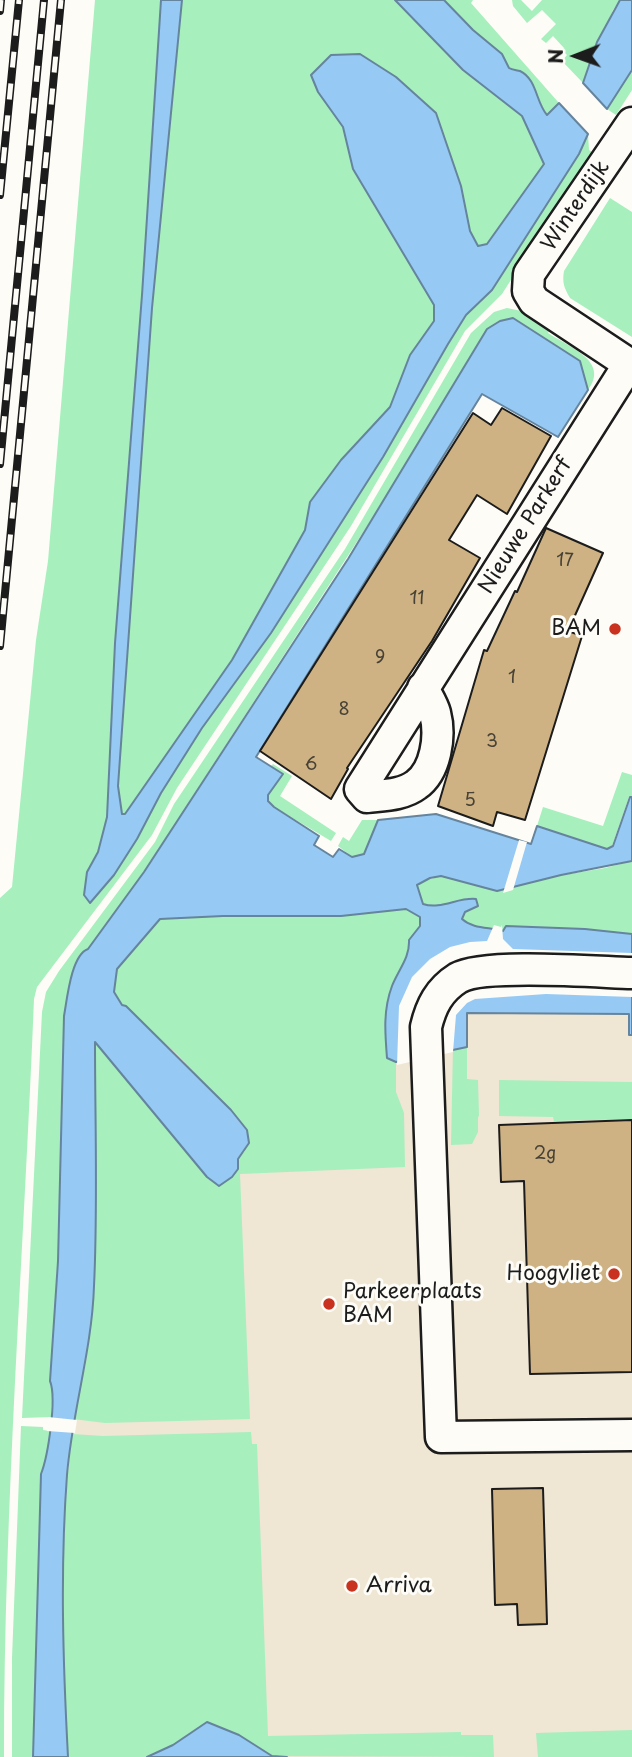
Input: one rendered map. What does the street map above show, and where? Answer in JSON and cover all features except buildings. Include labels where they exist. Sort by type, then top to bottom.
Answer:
[{"type":"street","name":"Winterdijk","points":[[628,136],[529,274],[528,291],[534,302],[630,365]]},
{"type":"street","name":"Nieuwe Parkerf","points":[[423,688],[630,365]]},
{"type":"street","points":[[632,973],[521,970],[460,976],[443,989],[431,1006],[426,1027],[441,1437],[632,1435]]},
{"type":"shaded area","points":[[114,992],[632,1014],[632,1757],[68,1757],[67,1476]]},
{"type":"green space","points":[[95,0],[161,0],[115,643],[107,817],[98,852],[87,872],[90,902],[114,875],[202,728],[271,633],[383,457],[466,315],[492,290],[579,154],[588,134],[589,150],[592,152],[502,294],[465,331],[351,526],[177,788],[152,835],[37,987],[34,999],[11,1472],[4,1757],[0,1757],[0,898],[12,887],[36,640],[48,561]]},
{"type":"green space","points":[[182,0],[395,0],[463,70],[522,116],[544,164],[487,244],[477,247],[470,231],[461,186],[318,92],[343,127],[353,169],[434,305],[434,321],[410,355],[390,407],[341,460],[310,502],[305,530],[232,660],[125,814],[121,814],[118,786],[152,308]]},
{"type":"green space","points":[[444,0],[473,0],[471,3],[559,103],[548,115],[526,75],[509,68],[502,54],[473,30]]},
{"type":"green space","points":[[512,0],[521,0],[532,11],[542,0],[620,0],[613,10],[583,83],[562,61],[567,55],[553,36],[546,43],[541,39],[556,24],[542,10],[527,23],[513,6]]},
{"type":"green space","points":[[632,70],[632,90],[616,115],[607,109]]},
{"type":"green space","points":[[610,198],[632,212],[632,337],[570,298],[563,282],[564,271]]},
{"type":"green space","points":[[507,308],[526,312],[551,327],[548,333],[591,363],[593,380],[588,390],[580,361],[513,318],[389,492],[144,872],[88,950],[79,956],[76,965],[50,1381],[53,1388],[51,1417],[22,1418],[42,1012],[46,992],[155,842],[174,804],[345,549],[471,333],[494,312]]},
{"type":"green space","points":[[273,764],[292,776],[280,796],[336,833],[331,841],[268,801],[268,795],[283,774],[271,766]]},
{"type":"green space","points":[[622,772],[632,775],[632,797],[629,797],[612,846],[607,849],[537,826],[543,807],[603,826]]},
{"type":"green space","points":[[362,820],[378,820],[364,854],[352,857],[338,846],[343,837],[349,841]]},
{"type":"green space","points":[[632,861],[632,934],[506,926],[503,931],[476,926],[462,919],[473,898],[442,905],[423,904],[417,888],[420,882],[441,876],[484,888]]},
{"type":"green space","points":[[406,908],[420,917],[420,926],[409,940],[410,951],[391,987],[387,1057],[396,1062],[396,1092],[404,1113],[405,1167],[240,1174],[250,1419],[105,1423],[73,1419],[86,1363],[94,1288],[95,1041],[207,1177],[219,1185],[227,1180],[235,1172],[238,1159],[245,1151],[247,1130],[178,1055],[122,1005],[114,992],[116,969],[159,919],[341,916]]},
{"type":"green space","points":[[467,1047],[467,1079],[478,1080],[478,1132],[472,1144],[451,1145],[453,1048]]},
{"type":"green space","points":[[499,1080],[632,1082],[632,1119],[554,1121],[553,1117],[499,1116]]},
{"type":"green space","points":[[21,1426],[43,1427],[43,1430],[50,1431],[47,1460],[41,1474],[33,1757],[12,1757],[12,1658]]},
{"type":"green space","points":[[251,1432],[252,1444],[257,1444],[268,1736],[461,1732],[461,1735],[493,1735],[494,1757],[272,1756],[239,1735],[173,1745],[147,1757],[68,1757],[64,1555],[72,1434],[103,1436]]},
{"type":"green space","points":[[632,1730],[632,1757],[538,1757],[536,1733]]},
{"type":"water","points":[[161,0],[182,0],[152,308],[118,786],[122,814],[125,814],[232,660],[305,530],[310,502],[341,460],[390,407],[410,355],[434,321],[434,305],[353,169],[343,127],[318,92],[311,75],[331,55],[360,54],[396,77],[436,113],[461,186],[470,231],[478,246],[487,244],[544,164],[522,116],[463,70],[395,0],[444,0],[473,30],[502,54],[509,68],[526,75],[547,115],[559,103],[588,134],[579,154],[492,290],[466,315],[383,457],[271,633],[202,728],[114,875],[90,903],[84,895],[87,872],[98,852],[107,817],[115,643]]},
{"type":"water","points":[[620,0],[632,0],[632,70],[607,109],[583,83],[597,42]]},
{"type":"water","points":[[513,318],[580,361],[588,390],[558,437],[482,394],[256,757],[283,774],[268,795],[268,801],[319,836],[314,845],[333,857],[339,849],[352,857],[364,854],[378,820],[436,814],[531,844],[537,826],[607,849],[613,846],[632,797],[632,861],[497,891],[441,876],[417,885],[423,904],[436,905],[476,899],[478,906],[465,912],[462,919],[476,926],[503,931],[506,926],[632,934],[632,1035],[629,1035],[629,1014],[467,1013],[467,1047],[396,1062],[387,1058],[385,1022],[389,995],[406,958],[409,940],[420,926],[420,917],[406,909],[341,916],[160,919],[117,969],[114,992],[122,1005],[231,1110],[247,1130],[249,1143],[238,1159],[238,1169],[219,1186],[207,1177],[95,1042],[94,1286],[86,1357],[70,1451],[65,1510],[63,1616],[68,1757],[33,1757],[41,1474],[49,1441],[53,1400],[50,1381],[58,1261],[64,1016],[74,969],[82,953],[88,949],[144,872],[348,559],[487,329],[500,321]]},
{"type":"water","points":[[207,1722],[239,1735],[272,1756],[287,1757],[147,1757],[173,1745]]},
{"type":"pier","points":[[519,840],[527,842],[513,890],[503,893]]},
{"type":"pier","points":[[494,925],[502,925],[503,939],[513,949],[632,953],[632,997],[546,994],[475,999],[456,1015],[453,1052],[397,1065],[399,1006],[412,977],[430,959],[450,947],[487,941]]},
{"type":"pier","points":[[48,1417],[77,1420],[75,1433],[47,1431]]},
{"type":"railway","points":[[0,11],[1,0]]},
{"type":"railway","points":[[0,195],[19,0]]},
{"type":"railway","points":[[0,464],[44,0]]},
{"type":"railway","points":[[0,646],[61,0]]},
{"type":"place","name":"BAM","points":[[615,629]]},
{"type":"place","name":"Hoogvliet","points":[[614,1274]]},
{"type":"place","name":"Parkeerplaats BAM","points":[[329,1304]]},
{"type":"place","name":"Arriva","points":[[352,1586]]}]
